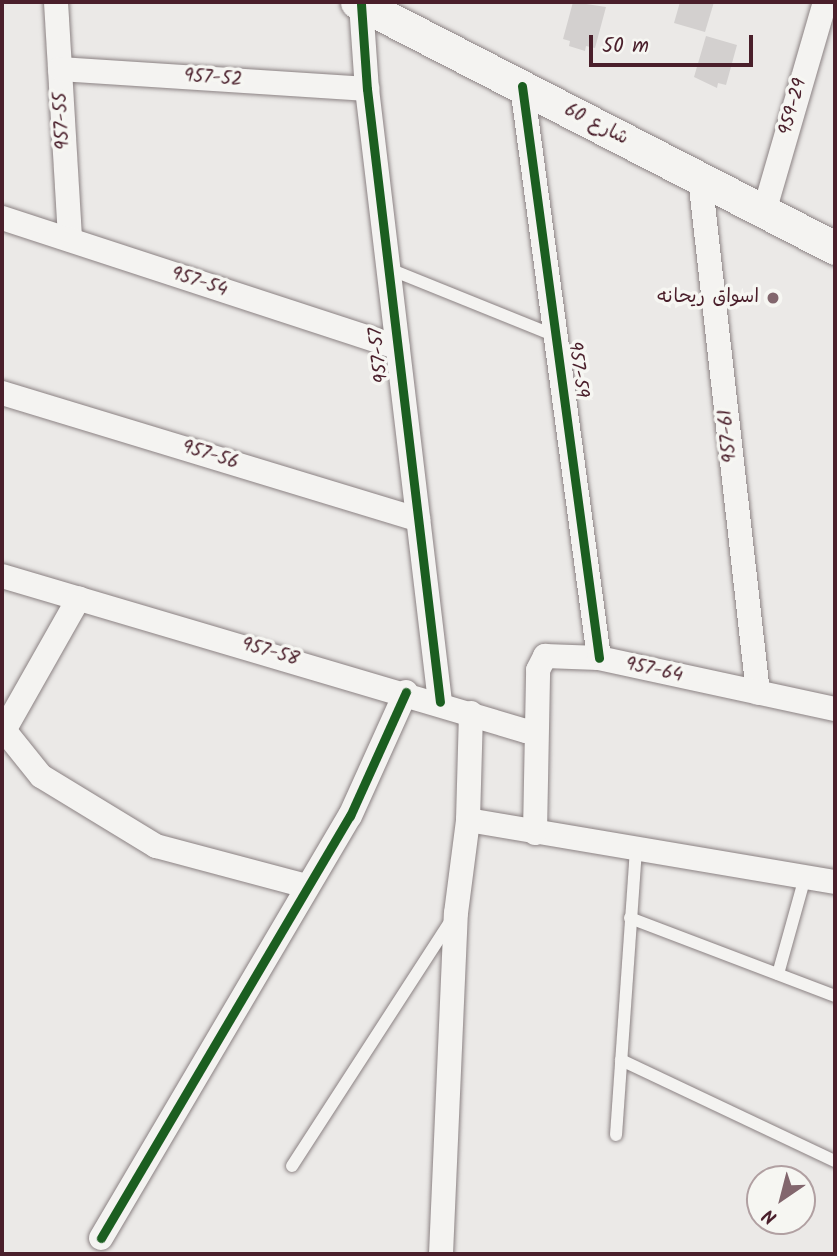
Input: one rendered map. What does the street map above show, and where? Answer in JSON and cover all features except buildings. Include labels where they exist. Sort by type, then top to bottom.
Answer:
[{"type":"street","name":"957-55","points":[[56,2],[70,240]]},
{"type":"street","name":"959-29","points":[[764,212],[825,2]]},
{"type":"street","name":"شارع 60","points":[[359,3],[835,248]]},
{"type":"street","name":"957-57","points":[[359,3],[387,268],[440,702]]},
{"type":"street","name":"957-52","points":[[60,69],[367,89]]},
{"type":"street","name":"957-59","points":[[522,86],[599,658]]},
{"type":"street","name":"957-61","points":[[700,178],[758,693]]},
{"type":"street","name":"957-54","points":[[2,218],[397,347]]},
{"type":"street","name":"957-56","points":[[2,393],[418,519]]},
{"type":"street","name":"957-58","points":[[2,576],[440,702],[526,731],[536,727]]},
{"type":"street","points":[[79,598],[3,732],[41,776],[156,846],[306,886]]},
{"type":"street","name":"957-64","points":[[536,727],[540,718],[538,670],[545,656],[599,658],[835,709]]},
{"type":"street","points":[[101,1238],[306,886],[350,816],[406,692]]},
{"type":"street","points":[[441,1254],[456,913],[468,820],[471,713]]},
{"type":"street","points":[[535,833],[536,727]]},
{"type":"street","points":[[468,820],[835,882]]},
{"type":"lane","points":[[387,268],[555,336]]},
{"type":"lane","points":[[616,1135],[636,849]]},
{"type":"lane","points":[[778,974],[805,877]]},
{"type":"lane","points":[[292,1166],[456,913]]},
{"type":"lane","points":[[630,918],[835,996]]},
{"type":"lane","points":[[621,1060],[835,1161]]},
{"type":"cycle path","points":[[361,4],[367,89],[440,702]]},
{"type":"cycle path","points":[[522,86],[599,658]]},
{"type":"cycle path","points":[[101,1238],[350,816],[406,692]]},
{"type":"place","name":"اسواق ريحانه","points":[[773,298]]}]
